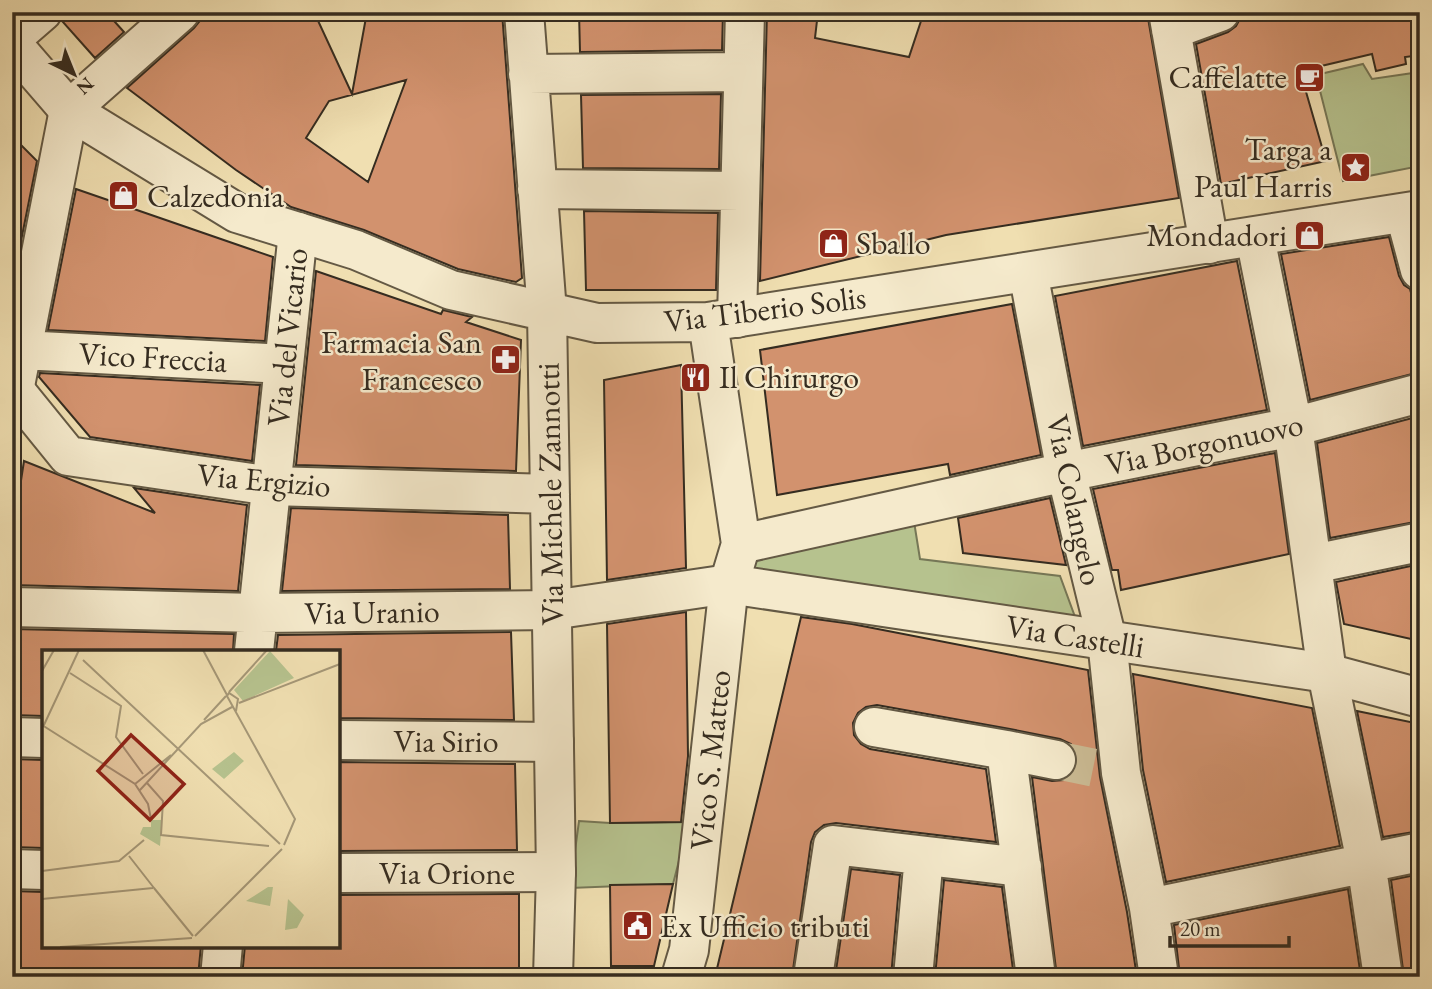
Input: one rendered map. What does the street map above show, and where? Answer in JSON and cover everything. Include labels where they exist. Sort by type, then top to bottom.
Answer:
[{"type":"street","points":[[12,38],[41,12]]},
{"type":"street","points":[[13,393],[69,110],[180,12]]},
{"type":"street","name":"Via Michele Zannotti","points":[[524,12],[547,312],[556,872],[553,977]]},
{"type":"street","points":[[741,544],[722,320],[740,191],[745,12]]},
{"type":"street","points":[[1209,244],[1169,21],[1220,12]]},
{"type":"street","name":"Via Tiberio Solis","points":[[12,44],[69,110],[237,213],[356,250],[451,290],[597,323],[722,320],[1413,212]]},
{"type":"street","points":[[528,74],[743,72]]},
{"type":"street","points":[[537,189],[740,191]]},
{"type":"street","points":[[1413,212],[1420,270]]},
{"type":"street","name":"Via del Vicario","points":[[254,650],[298,232]]},
{"type":"street","points":[[1255,237],[1293,427],[1327,673],[1366,862],[1384,977]]},
{"type":"street","name":"Via Colangelo","points":[[1028,272],[1066,472],[1107,640],[1110,771],[1149,908],[1159,977]]},
{"type":"street","name":"Vico Freccia","points":[[22,350],[284,364]]},
{"type":"street","name":"Via Ergizio","points":[[13,393],[68,456],[271,486],[550,494]]},
{"type":"street","name":"Via Borgonuovo","points":[[741,544],[1066,472],[1293,427],[1420,393]]},
{"type":"street","points":[[1313,564],[1420,542]]},
{"type":"street","name":"Vico S. Matteo","points":[[681,977],[689,950],[729,584],[741,544]]},
{"type":"street","name":"Via Castelli","points":[[729,584],[1327,673],[1420,698]]},
{"type":"street","name":"Via Uranio","points":[[12,607],[258,614],[552,610],[729,584]]},
{"type":"street","points":[[874,727],[1056,760]]},
{"type":"street","points":[[12,737],[42,738]]},
{"type":"street","name":"Via Sirio","points":[[340,740],[554,742]]},
{"type":"street","points":[[1006,750],[1036,977]]},
{"type":"street","points":[[813,977],[833,845],[1022,867]]},
{"type":"street","points":[[1149,908],[1420,852]]},
{"type":"street","points":[[913,977],[924,856]]},
{"type":"street","points":[[12,869],[42,870]]},
{"type":"street","name":"Via Orione","points":[[340,873],[556,872]]},
{"type":"street","points":[[220,977],[223,947]]},
{"type":"green space","points":[[1363,64],[1372,79],[1420,72],[1420,166],[1343,181],[1316,75]]},
{"type":"green space","points":[[912,509],[920,559],[1060,576],[1078,625],[737,577],[741,544]]},
{"type":"green space","points":[[579,821],[689,822],[673,884],[570,888]]},
{"type":"building","points":[[63,12],[106,12],[124,32],[95,58],[62,21]]},
{"type":"building","points":[[207,12],[314,12],[352,94],[367,12],[502,12],[522,278],[516,282],[458,269],[364,230],[291,207],[236,170],[127,88],[194,28]],"holes":[[[406,80],[368,182],[306,138],[329,101]]]},
{"type":"building","points":[[579,12],[723,12],[722,50],[580,52]]},
{"type":"building","points":[[767,12],[818,12],[815,38],[909,57],[924,12],[1147,12],[1179,198],[946,235],[760,281]]},
{"type":"building","points":[[1254,12],[1420,12],[1420,55],[1405,57],[1406,64],[1376,71],[1372,54],[1300,71],[1326,161],[1221,184],[1196,44],[1228,32],[1236,26],[1241,17]]},
{"type":"building","points":[[721,94],[719,169],[583,168],[581,95]]},
{"type":"building","points":[[12,136],[37,161],[12,286]]},
{"type":"building","points":[[76,189],[273,257],[265,341],[48,330]]},
{"type":"building","points":[[584,211],[718,213],[716,290],[586,290]]},
{"type":"building","points":[[1389,237],[1399,276],[1410,289],[1420,327],[1420,372],[1310,400],[1281,254]]},
{"type":"building","points":[[1237,261],[1267,410],[1083,446],[1055,296]]},
{"type":"building","points":[[316,271],[441,314],[443,310],[472,317],[466,322],[521,340],[516,471],[296,465]]},
{"type":"building","points":[[1012,304],[1041,455],[950,475],[948,464],[777,495],[760,350]]},
{"type":"building","points":[[681,365],[686,568],[607,580],[604,380]]},
{"type":"building","points":[[40,373],[260,385],[252,461],[90,437],[39,377]]},
{"type":"building","points":[[1420,416],[1420,521],[1330,538],[1317,443]]},
{"type":"building","points":[[1275,453],[1289,554],[1121,590],[1118,570],[1112,570],[1093,489]]},
{"type":"building","points":[[24,461],[155,513],[134,488],[247,505],[238,591],[12,585],[12,539]]},
{"type":"building","points":[[1050,498],[1066,565],[963,553],[958,518]]},
{"type":"building","points":[[291,508],[508,515],[510,589],[282,591]]},
{"type":"building","points":[[1420,564],[1420,641],[1344,624],[1336,582]]},
{"type":"building","points":[[686,612],[688,756],[681,822],[610,823],[607,624]]},
{"type":"building","points":[[801,617],[852,624],[1088,670],[1100,777],[1137,977],[1057,977],[1032,777],[1052,781],[1064,780],[1072,775],[1077,764],[1077,754],[1071,744],[1060,739],[877,705],[866,707],[858,713],[853,723],[854,735],[861,744],[870,749],[986,769],[996,842],[836,823],[824,825],[815,832],[811,842],[792,977],[715,977]]},
{"type":"building","points":[[12,629],[234,634],[233,650],[42,650],[42,716],[12,715]]},
{"type":"building","points":[[511,632],[514,720],[340,718],[340,650],[276,650],[278,635]]},
{"type":"building","points":[[1133,674],[1312,708],[1340,846],[1166,882],[1143,770]]},
{"type":"building","points":[[1357,711],[1420,724],[1420,831],[1383,837]]},
{"type":"building","points":[[12,759],[42,760],[42,848],[12,847]]},
{"type":"building","points":[[340,762],[515,764],[517,850],[340,851]]},
{"type":"building","points":[[851,869],[900,875],[891,977],[835,977]]},
{"type":"building","points":[[1420,874],[1420,977],[1404,977],[1391,880]]},
{"type":"building","points":[[944,880],[1002,887],[1014,977],[935,977]]},
{"type":"building","name":"Ex Ufficio tributi","points":[[673,884],[654,966],[611,966],[610,885]]},
{"type":"building","points":[[1348,889],[1361,977],[1180,977],[1174,925]]},
{"type":"building","points":[[12,891],[42,892],[42,947],[201,947],[198,977],[12,977]]},
{"type":"building","points":[[519,894],[519,977],[242,977],[245,947],[340,947],[340,895]]},
{"type":"tunnel","points":[[1056,760],[1100,769]]},
{"type":"place","name":"Caffelatte","points":[[1310,77]]},
{"type":"place","name":"Targa a Paul Harris","points":[[1355,167]]},
{"type":"place","name":"Calzedonia","points":[[124,196]]},
{"type":"place","name":"Mondadori","points":[[1310,235]]},
{"type":"place","name":"Sballo","points":[[833,243]]},
{"type":"place","name":"Farmacia San Francesco","points":[[505,360]]},
{"type":"place","name":"Il Chirurgo","points":[[696,377]]},
{"type":"place","name":"Ex Ufficio tributi","points":[[637,926]]}]
